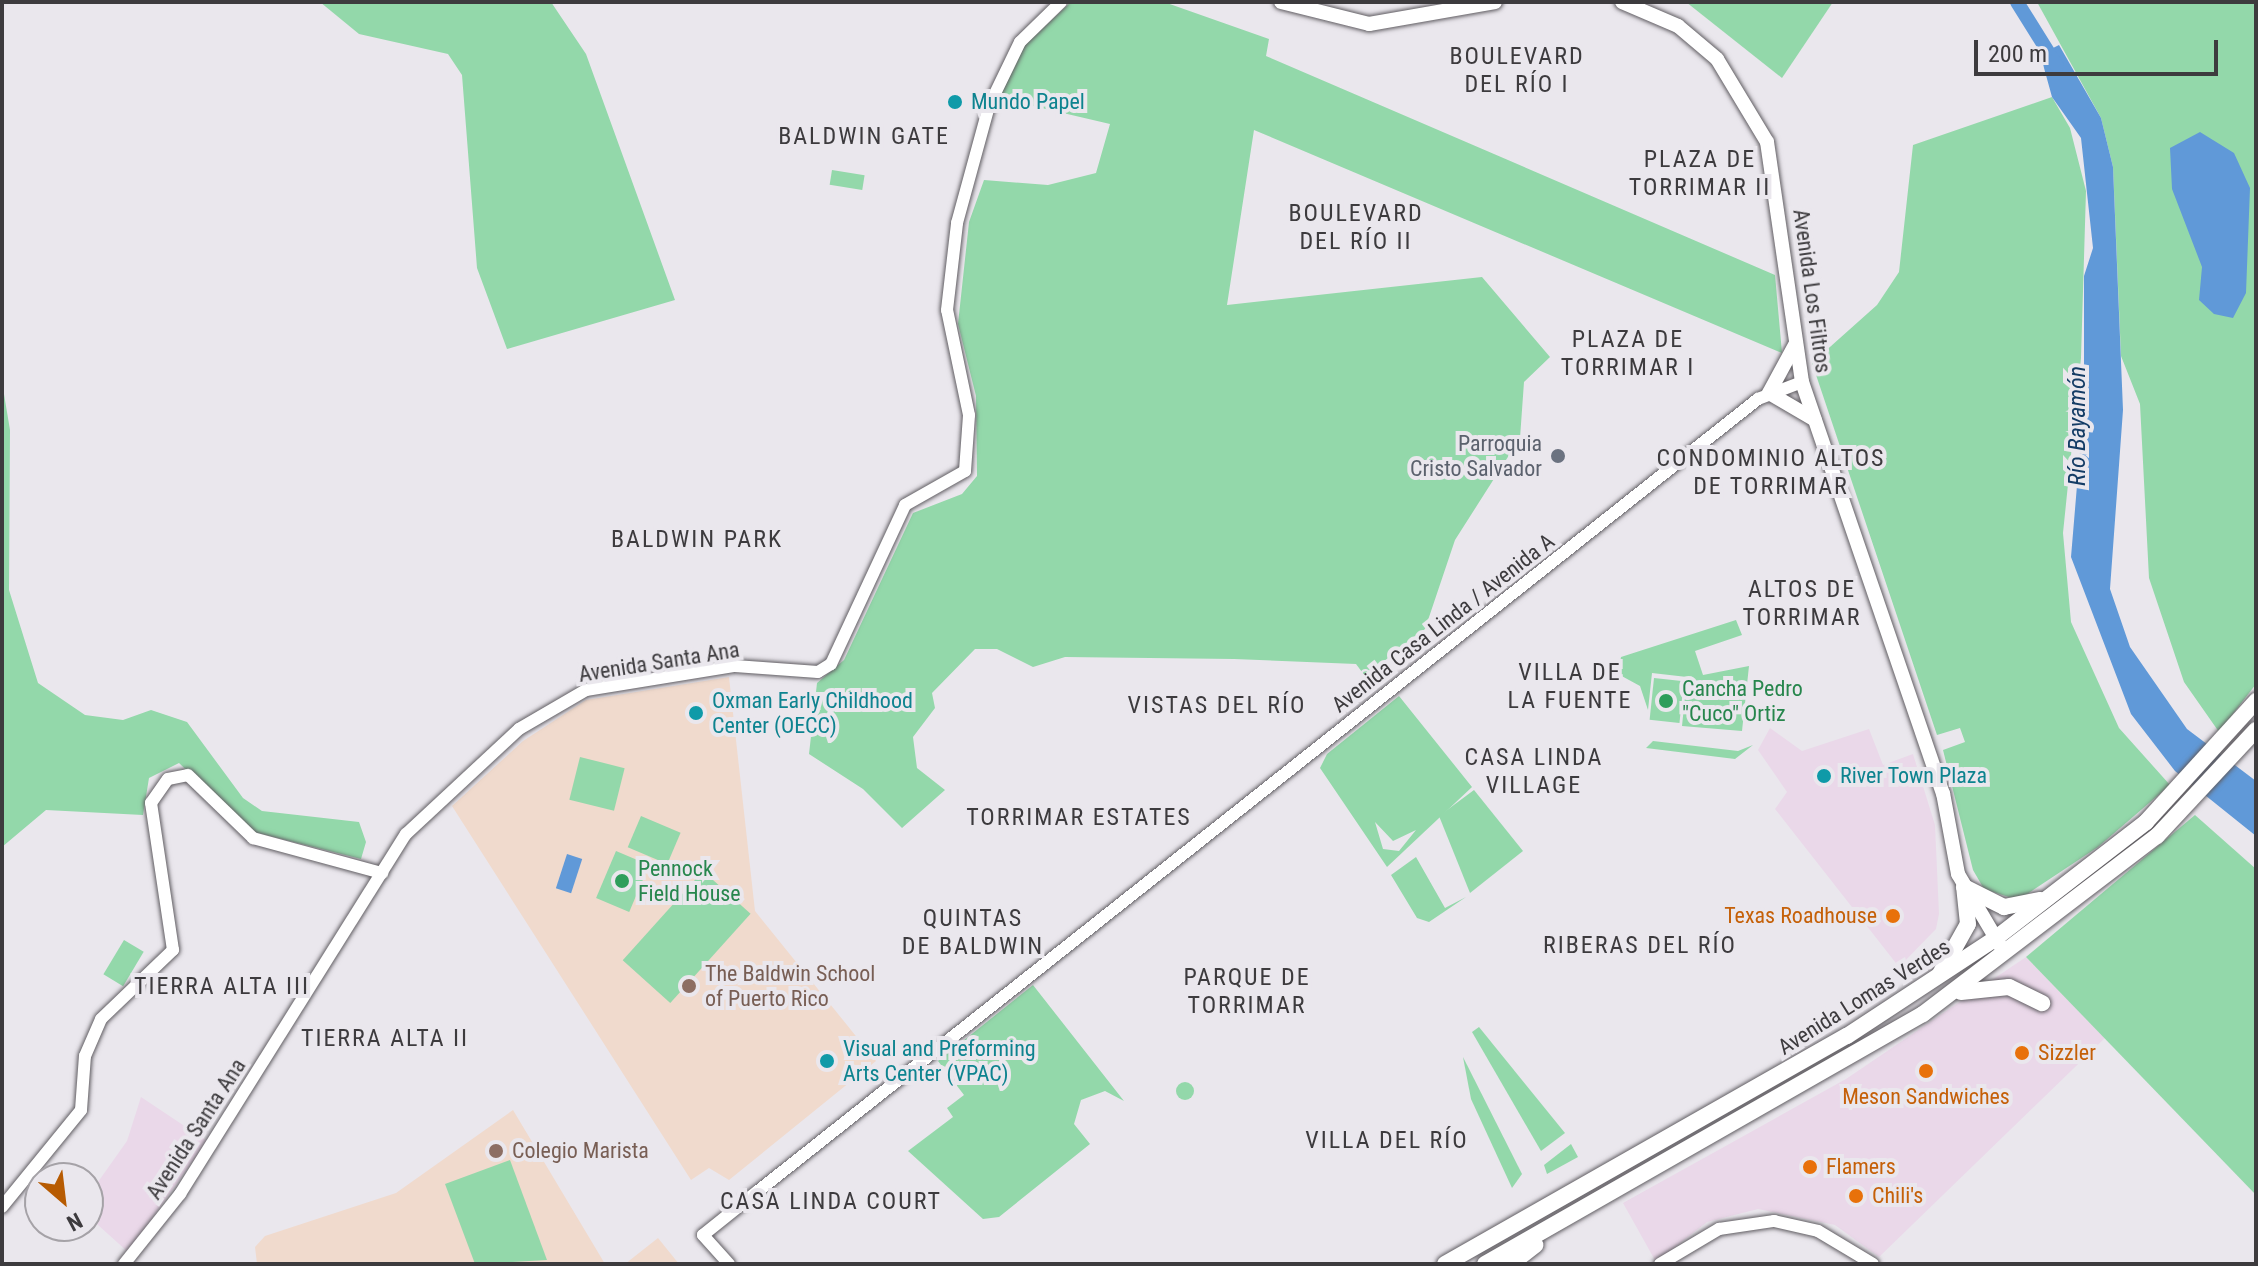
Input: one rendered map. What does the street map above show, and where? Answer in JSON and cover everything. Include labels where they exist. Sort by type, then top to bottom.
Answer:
[{"type":"highway","name":"Avenida Lomas Verdes","points":[[1445,1264],[1939,977],[1996,938],[2158,811],[2256,701]]},
{"type":"highway","name":"Avenida Lomas Verdes","points":[[1485,1264],[1866,1051],[1948,996],[2172,823],[2256,730]]},
{"type":"highway","points":[[1964,887],[2004,907],[2049,898]]},
{"type":"highway","points":[[1939,977],[1968,924],[1964,887]]},
{"type":"highway","points":[[1948,996],[1996,986],[2042,1003]]},
{"type":"highway","points":[[1511,1264],[1574,1214]]},
{"type":"main road","points":[[1280,3],[1369,24],[1495,2]]},
{"type":"main road","name":"Avenida Los Filtros","points":[[1622,2],[1697,40],[1729,74],[1759,123],[1772,160],[1802,382],[1943,793],[1964,887],[2006,954]]},
{"type":"main road","points":[[1797,342],[1769,393],[1815,420]]},
{"type":"street","name":"Avenida Santa Ana","points":[[124,1264],[180,1194],[382,873],[439,798],[555,703],[586,690],[735,666],[818,672],[831,664],[905,505],[965,471],[969,415],[947,310],[957,223],[989,106],[1020,42],[1061,2]]},
{"type":"street","name":"Avenida Casa Linda / Avenida A","points":[[729,1264],[703,1235],[1769,393],[1802,382]]},
{"type":"street","points":[[2,1207],[81,1110],[85,1056],[101,1019],[173,950],[151,803],[168,779],[188,775],[253,838],[382,873]]},
{"type":"street","points":[[1660,1264],[1719,1229],[1774,1221],[1818,1231],[1873,1264]]},
{"type":"shaded area","name":"The Baldwin School of Puerto Rico","points":[[729,677],[755,911],[876,1061],[729,1180],[709,1168],[691,1180],[452,806],[523,741],[586,700]]},
{"type":"shaded area","name":"River Town Plaza","points":[[1770,728],[1802,751],[1869,729],[1883,765],[1913,754],[1935,825],[1939,914],[1936,929],[1899,967],[1775,809],[1787,792],[1758,750]]},
{"type":"shaded area","points":[[2026,957],[2105,1038],[1879,1257],[1835,1225],[1758,1209],[1707,1222],[1656,1262],[1623,1203],[1846,1079]]},
{"type":"shaded area","points":[[141,1097],[207,1141],[128,1252],[104,1230],[104,1173],[127,1141]]},
{"type":"shaded area","name":"Colegio Marista","points":[[513,1110],[605,1264],[257,1264],[255,1247],[265,1236],[396,1193]]},
{"type":"shaded area","points":[[658,1238],[679,1264],[625,1264]]},
{"type":"green space","points":[[320,2],[551,2],[586,54],[675,300],[507,349],[477,268],[462,75],[448,54],[359,34]]},
{"type":"green space","points":[[1071,2],[1164,2],[1269,39],[1266,56],[1775,275],[1782,353],[1254,130],[1227,305],[1482,277],[1550,357],[1524,382],[1520,438],[1455,540],[1425,629],[1365,676],[1356,664],[1234,659],[1065,657],[1033,667],[997,649],[975,649],[932,693],[935,708],[913,737],[917,768],[945,790],[902,828],[863,789],[809,754],[817,683],[844,660],[913,513],[962,494],[977,476],[976,396],[958,324],[969,222],[984,180],[1048,185],[1096,173],[1110,124],[999,98],[1024,46]]},
{"type":"green space","points":[[1686,2],[1833,2],[1782,78]]},
{"type":"green space","points":[[2037,2],[2256,2],[2256,684],[2219,732],[2184,682],[2149,578],[2140,404],[2121,356],[2113,167],[2101,118]]},
{"type":"green space","points":[[2052,97],[2070,128],[2086,191],[2081,358],[2063,533],[2071,622],[2119,728],[2170,785],[2098,847],[2018,900],[1984,889],[1973,870],[1943,750],[1965,742],[1960,728],[1937,735],[1812,363],[1877,305],[1899,272],[1913,145]]},
{"type":"green space","points":[[832,170],[865,175],[862,190],[830,185]]},
{"type":"green space","points":[[2,382],[10,430],[9,590],[38,683],[85,715],[123,720],[151,710],[187,722],[243,798],[262,811],[359,822],[366,842],[361,859],[250,831],[179,763],[149,778],[143,815],[46,810],[2,847]]},
{"type":"green space","points":[[1736,620],[1742,635],[1695,651],[1703,675],[1749,666],[1742,731],[1682,726],[1687,677],[1652,673],[1648,710],[1640,686],[1618,674],[1621,657]]},
{"type":"green space","name":"Cancha Pedro \"Cuco\" Ortiz","points":[[1654,678],[1684,681],[1679,723],[1650,720]]},
{"type":"green space","points":[[1399,696],[1472,787],[1387,867],[1320,768],[1327,754]],"holes":[[[1375,822],[1393,841],[1416,830],[1399,851],[1383,849]]]},
{"type":"green space","points":[[1653,741],[1738,751],[1753,745],[1735,759],[1646,748]]},
{"type":"green space","points":[[580,757],[625,768],[614,811],[569,800]]},
{"type":"green space","points":[[1474,790],[1523,851],[1470,893],[1439,816]]},
{"type":"green space","points":[[2195,815],[2256,869],[2256,1195],[2026,957]]},
{"type":"green space","points":[[641,816],[681,833],[667,864],[628,847]]},
{"type":"green space","name":"Pennock Field House","points":[[616,851],[649,865],[629,912],[596,898]]},
{"type":"green space","points":[[1416,857],[1445,908],[1466,897],[1429,922],[1417,918],[1391,875]]},
{"type":"green space","points":[[703,871],[751,914],[670,1003],[623,960]]},
{"type":"green space","points":[[124,940],[144,952],[123,986],[103,974]]},
{"type":"green space","points":[[1033,985],[1124,1101],[1105,1091],[1081,1100],[1074,1124],[1090,1144],[999,1217],[983,1219],[908,1151],[953,1117],[947,1108],[964,1095],[938,1061]]},
{"type":"green space","points":[[1479,1027],[1565,1133],[1541,1151],[1472,1032]]},
{"type":"green space","points":[[1463,1057],[1522,1174],[1512,1188],[1471,1099]]},
{"type":"green space","points":[[1185,1082],[1194,1091],[1185,1100],[1176,1091]]},
{"type":"green space","points":[[1571,1144],[1578,1157],[1547,1174],[1544,1165]]},
{"type":"green space","points":[[510,1160],[547,1260],[475,1264],[445,1184]]},
{"type":"water","points":[[2059,45],[2101,118],[2113,167],[2123,410],[2110,589],[2130,647],[2187,729],[2256,781],[2256,836],[2175,771],[2131,714],[2071,557],[2084,402],[2084,276],[2093,248],[2081,138],[2052,97],[2041,54]]},
{"type":"water","points":[[2200,132],[2234,153],[2250,188],[2246,293],[2233,318],[2214,314],[2199,300],[2202,267],[2172,189],[2170,148]]},
{"type":"water","points":[[567,854],[582,859],[571,893],[556,888]]},
{"type":"waterway","name":"Río Bayamón","points":[[2017,2],[2057,66]]},
{"type":"place","name":"Mundo Papel","points":[[955,102]]},
{"type":"place","name":"Parroquia Cristo Salvador","points":[[1558,456]]},
{"type":"place","name":"Cancha Pedro \"Cuco\" Ortiz","points":[[1666,701]]},
{"type":"place","name":"Oxman Early Childhood Center (OECC)","points":[[696,713]]},
{"type":"place","name":"River Town Plaza","points":[[1824,776]]},
{"type":"place","name":"Pennock Field House","points":[[622,881]]},
{"type":"place","name":"Texas Roadhouse","points":[[1893,916]]},
{"type":"place","name":"The Baldwin School of Puerto Rico","points":[[689,986]]},
{"type":"place","name":"Sizzler","points":[[2022,1053]]},
{"type":"place","name":"Visual and Preforming Arts Center (VPAC)","points":[[827,1061]]},
{"type":"place","name":"Meson Sandwiches","points":[[1926,1071]]},
{"type":"place","name":"Colegio Marista","points":[[496,1151]]},
{"type":"place","name":"Flamers","points":[[1810,1167]]},
{"type":"place","name":"Chili's","points":[[1856,1196]]},
{"type":"district","name":"BOULEVARD DEL RÍO I","points":[[1517,71]]},
{"type":"district","name":"BALDWIN GATE","points":[[864,137]]},
{"type":"district","name":"PLAZA DE TORRIMAR II","points":[[1700,174]]},
{"type":"district","name":"BOULEVARD DEL RÍO II","points":[[1356,228]]},
{"type":"district","name":"PLAZA DE TORRIMAR I","points":[[1628,354]]},
{"type":"district","name":"CONDOMINIO ALTOS DE TORRIMAR","points":[[1771,473]]},
{"type":"district","name":"BALDWIN PARK","points":[[697,540]]},
{"type":"district","name":"ALTOS DE TORRIMAR","points":[[1802,604]]},
{"type":"district","name":"VILLA DE LA FUENTE","points":[[1570,687]]},
{"type":"district","name":"VISTAS DEL RÍO","points":[[1217,706]]},
{"type":"district","name":"CASA LINDA VILLAGE","points":[[1534,772]]},
{"type":"district","name":"TORRIMAR ESTATES","points":[[1079,818]]},
{"type":"district","name":"QUINTAS DE BALDWIN","points":[[973,933]]},
{"type":"district","name":"RIBERAS DEL RÍO","points":[[1640,946]]},
{"type":"district","name":"TIERRA ALTA III","points":[[222,987]]},
{"type":"district","name":"PARQUE DE TORRIMAR","points":[[1247,992]]},
{"type":"district","name":"TIERRA ALTA II","points":[[385,1039]]},
{"type":"district","name":"VILLA DEL RÍO","points":[[1387,1141]]},
{"type":"district","name":"CASA LINDA COURT","points":[[831,1202]]}]
